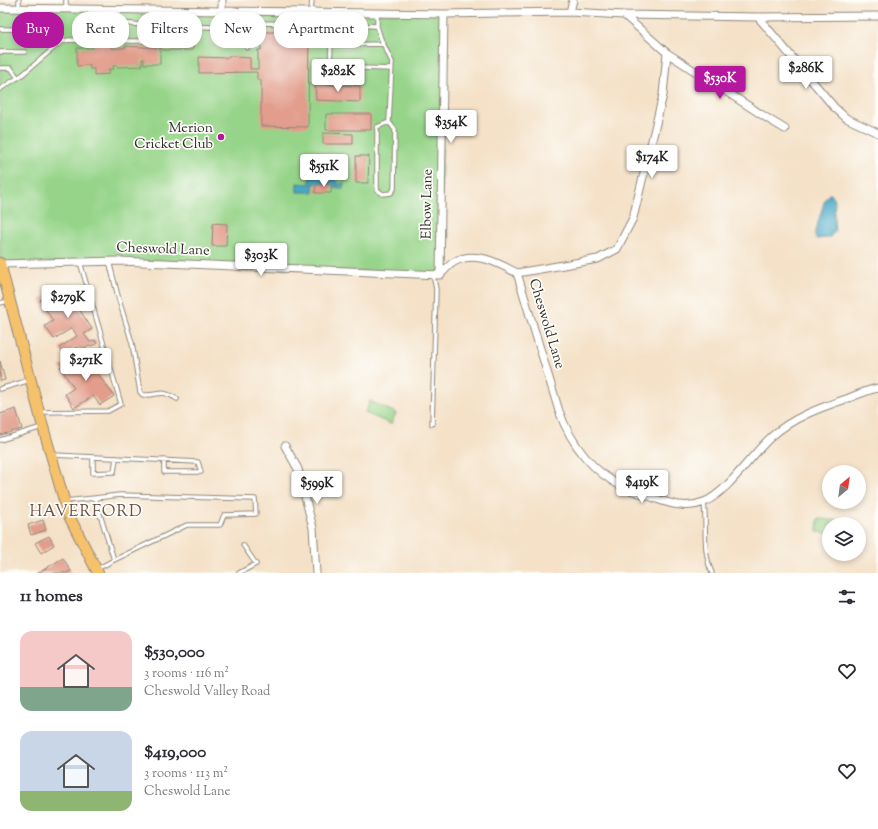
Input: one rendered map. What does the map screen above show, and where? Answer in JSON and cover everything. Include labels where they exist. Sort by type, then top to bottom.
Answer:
[{"type":"main road","points":[[0,264],[43,427],[68,514],[97,571]]},
{"type":"street","points":[[77,0],[77,8]]},
{"type":"street","points":[[222,0],[222,10]]},
{"type":"street","points":[[570,12],[573,0]]},
{"type":"street","points":[[0,8],[19,4],[66,8],[444,14],[570,12],[624,16],[878,16]]},
{"type":"street","name":"Elbow Lane","points":[[437,275],[444,14]]},
{"type":"street","points":[[624,16],[666,53],[785,129]]},
{"type":"street","points":[[758,17],[834,107],[846,118],[878,133]]},
{"type":"street","points":[[517,273],[598,259],[617,249],[633,218],[663,95],[666,53]]},
{"type":"street","name":"Cheswold Lane","points":[[0,264],[109,261],[437,275],[453,263],[465,257],[492,260],[517,273],[559,411],[565,426],[580,452],[594,466],[625,487],[675,504],[687,506],[704,502],[719,494],[771,437],[787,424],[832,404],[878,388]]},
{"type":"street","points":[[285,446],[298,470],[313,528],[316,573]]},
{"type":"lane","points":[[66,0],[66,8]]},
{"type":"lane","points":[[311,11],[312,0]]},
{"type":"lane","points":[[98,8],[98,22],[137,25]]},
{"type":"lane","points":[[377,12],[377,26],[392,62],[389,122],[395,130],[394,189],[391,193],[383,194],[377,190],[378,127],[389,122]]},
{"type":"lane","points":[[266,23],[377,26]]},
{"type":"lane","points":[[0,29],[12,29]]},
{"type":"lane","points":[[384,44],[331,45],[330,67],[392,69]]},
{"type":"lane","points":[[0,89],[18,78],[54,48]]},
{"type":"lane","points":[[0,52],[25,52]]},
{"type":"lane","points":[[0,68],[11,68],[18,78]]},
{"type":"lane","points":[[109,261],[132,343],[140,392],[143,395],[148,396],[159,393],[167,393],[177,399]]},
{"type":"lane","points":[[40,412],[108,411],[121,404],[80,262]]},
{"type":"lane","points":[[432,424],[437,275]]},
{"type":"lane","points":[[0,303],[10,301]]},
{"type":"lane","points":[[0,389],[31,380]]},
{"type":"lane","points":[[0,440],[43,427]]},
{"type":"lane","points":[[51,455],[164,460],[198,462],[200,472],[164,472],[164,460]]},
{"type":"lane","points":[[93,457],[93,473],[114,472],[116,458]]},
{"type":"lane","points":[[64,501],[120,495],[255,499],[256,514],[224,515],[220,525],[188,525],[114,560],[97,571]]},
{"type":"lane","points":[[95,498],[114,560]]},
{"type":"lane","points":[[704,502],[706,550],[708,565],[712,573]]},
{"type":"lane","points":[[239,573],[256,564],[243,545]]},
{"type":"green space","name":"Merion Cricket Club","points":[[0,8],[296,12],[274,12],[274,48],[368,48],[368,13],[444,14],[440,275],[120,261],[0,263]]},
{"type":"green space","points":[[370,401],[396,413],[391,424],[365,413]]},
{"type":"green space","points":[[818,519],[822,519],[822,532],[817,532]]},
{"type":"water","points":[[310,162],[331,162],[330,167],[337,167],[337,184],[344,183],[343,188],[332,187],[331,184],[313,184],[313,192],[297,192],[297,183],[310,184],[310,166],[327,166],[310,164]]},
{"type":"water","points":[[829,194],[831,194],[835,200],[835,232],[829,238],[816,239],[815,233],[825,199]]},
{"type":"building","points":[[266,32],[274,32],[274,48],[309,48],[308,127],[261,126],[261,80],[257,80],[257,72],[199,73],[199,57],[228,58],[228,56],[237,56],[250,58],[250,69],[258,69],[258,50],[261,50],[261,48],[266,48]]},
{"type":"building","points":[[129,46],[137,47],[137,48],[160,48],[160,64],[144,64],[144,59],[142,59],[142,66],[118,67],[116,65],[113,66],[114,69],[108,69],[110,70],[109,74],[94,75],[94,69],[90,69],[90,66],[77,66],[77,48],[129,48]]},
{"type":"building","points":[[193,48],[193,50],[163,50],[160,49]]},
{"type":"building","points":[[315,84],[360,86],[360,102],[316,100]]},
{"type":"building","points":[[326,114],[371,114],[371,130],[326,130]]},
{"type":"building","points":[[323,133],[353,134],[353,144],[323,144]]},
{"type":"building","points":[[356,156],[369,156],[368,183],[356,183]]},
{"type":"building","points":[[316,184],[332,184],[331,193],[315,193]]},
{"type":"building","points":[[213,223],[227,224],[226,246],[212,246]]},
{"type":"building","points":[[76,287],[85,301],[77,306],[92,329],[84,334],[90,342],[95,340],[97,344],[86,347],[80,351],[77,347],[64,354],[59,348],[77,336],[72,328],[54,339],[45,326],[53,321],[40,300],[53,291],[59,299]]},
{"type":"building","points":[[97,355],[106,368],[98,374],[114,396],[100,405],[93,396],[74,408],[65,394],[74,388],[60,367],[73,358],[79,366]]},
{"type":"building","points":[[0,361],[5,380],[0,381]]},
{"type":"building","points":[[16,409],[22,429],[0,435],[0,414]]},
{"type":"building","points":[[43,520],[46,530],[31,535],[28,525]]},
{"type":"building","points":[[49,536],[54,545],[41,553],[35,543]]},
{"type":"building","points":[[63,558],[71,571],[67,573],[38,573]]},
{"type":"place","name":"Merion Cricket Club","points":[[221,137]]},
{"type":"district","name":"HAVERFORD","points":[[86,512]]}]
